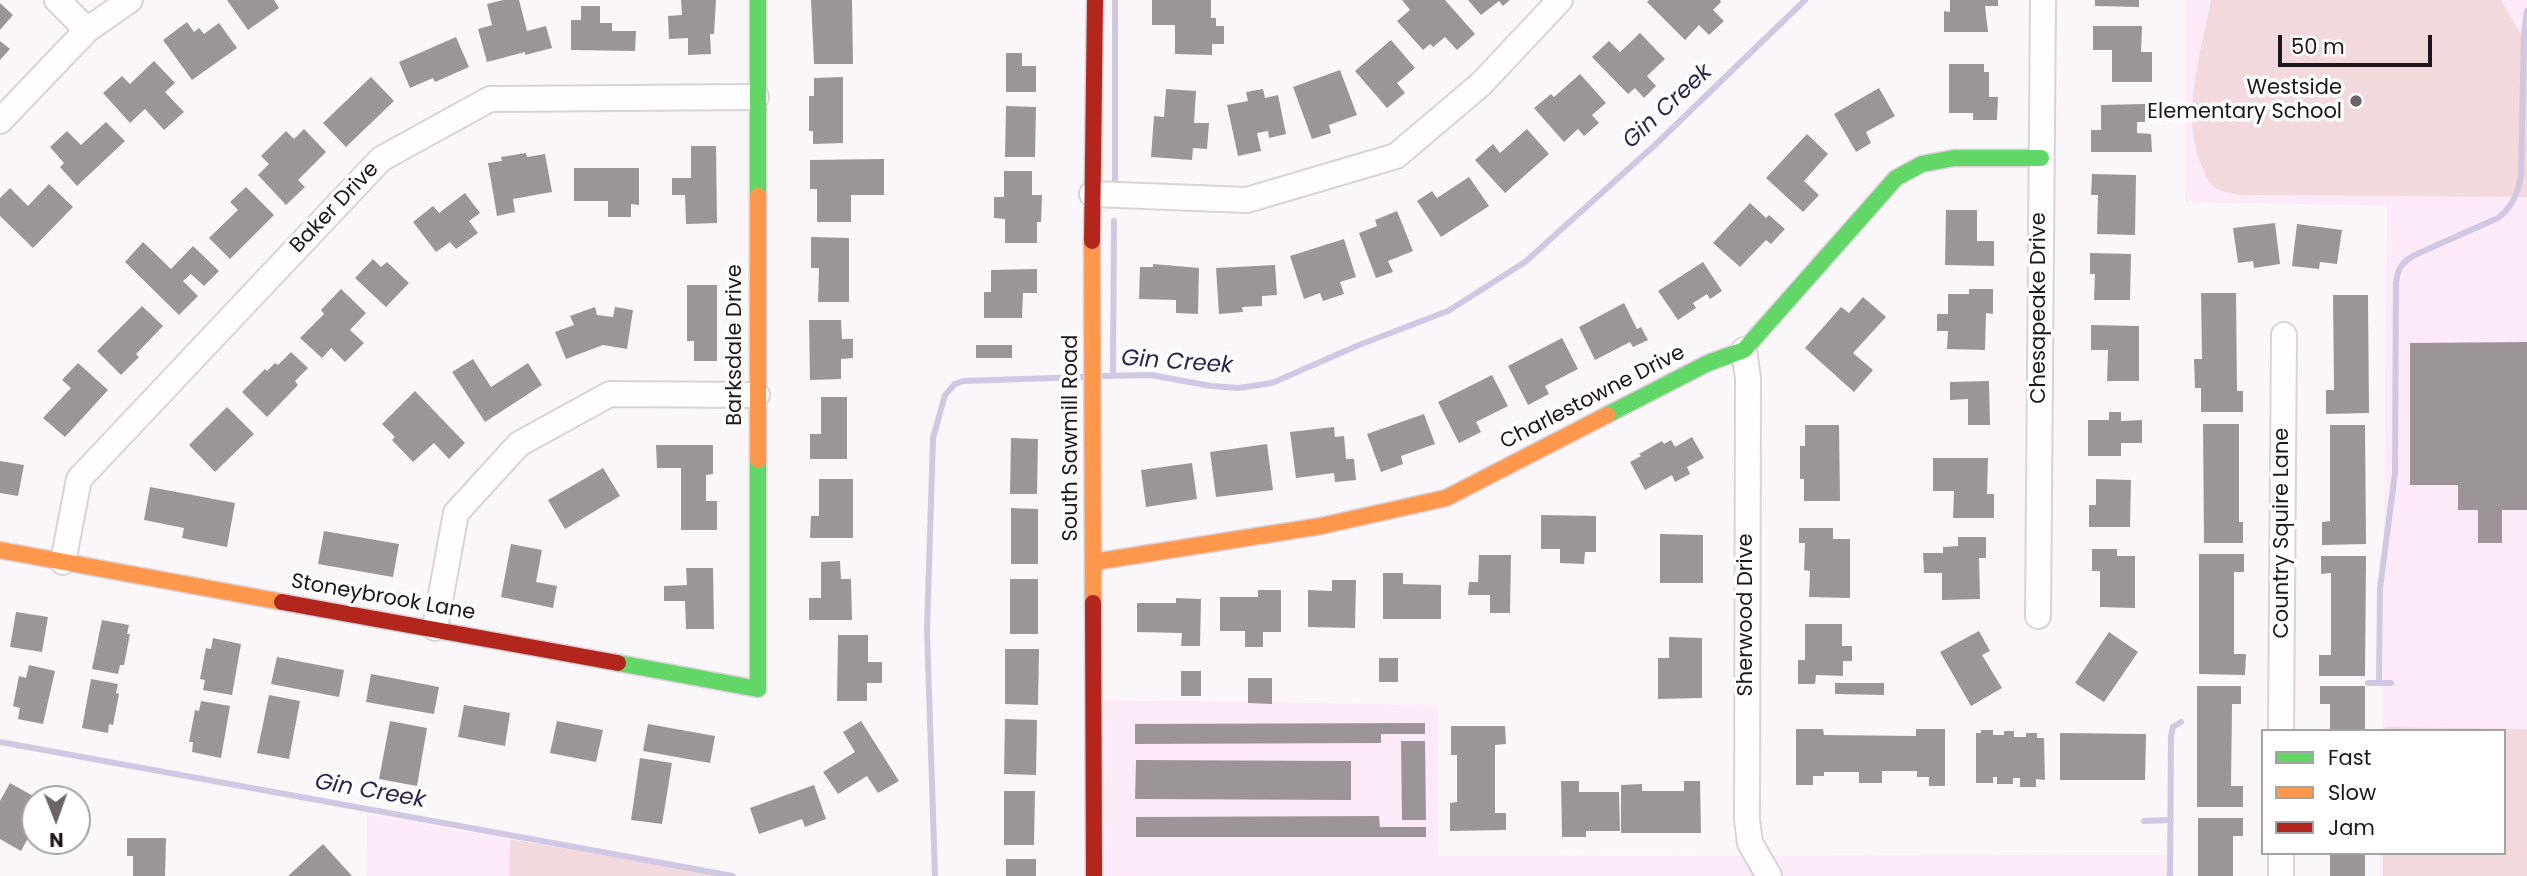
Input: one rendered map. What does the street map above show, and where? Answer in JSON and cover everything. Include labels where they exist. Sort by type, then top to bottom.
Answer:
[{"type":"street","points":[[57,0],[87,30]]},
{"type":"street","points":[[0,121],[87,30],[130,0]]},
{"type":"street","name":"Barksdale Drive","points":[[758,0],[758,689]]},
{"type":"street","name":"South Sawmill Road","points":[[1094,876],[1092,194],[1095,0]]},
{"type":"street","points":[[1092,194],[1247,200],[1396,156],[1480,84],[1560,0]]},
{"type":"street","name":"Chesapeake Drive","points":[[2038,616],[2043,0]]},
{"type":"street","name":"Baker Drive","points":[[63,562],[79,479],[381,159],[490,99],[756,97]]},
{"type":"street","name":"Charlestowne Drive","points":[[1094,562],[1321,526],[1446,498],[1708,363],[1744,350],[1896,178],[1923,164],[1954,158],[2041,158]]},
{"type":"street","name":"Country Squire Lane","points":[[2281,729],[2284,335]]},
{"type":"street","name":"Sherwood Drive","points":[[1744,350],[1748,379],[1747,820],[1750,843],[1769,876]]},
{"type":"street","points":[[435,628],[456,513],[519,444],[610,394],[757,395]]},
{"type":"street","name":"Stoneybrook Lane","points":[[0,550],[758,689]]},
{"type":"street","points":[[2281,855],[2281,876]]},
{"type":"shaded area","points":[[2186,0],[2527,0],[2527,876],[2380,876],[2380,855],[2506,855],[2506,729],[2382,729],[2387,206],[2185,202]]},
{"type":"shaded area","name":"Westside Elementary School","points":[[2211,0],[2501,0],[2527,45],[2527,197],[2240,195],[2216,188],[2209,182],[2196,149],[2192,107]]},
{"type":"shaded area","points":[[1104,700],[1438,705],[1438,856],[2168,855],[2168,876],[1105,876]]},
{"type":"shaded area","points":[[2385,727],[2527,729],[2527,876],[2383,876],[2383,855],[2506,855],[2506,729]]},
{"type":"shaded area","points":[[367,814],[510,839],[509,876],[366,876]]},
{"type":"shaded area","points":[[510,839],[722,876],[509,876]]},
{"type":"building","points":[[227,0],[274,0],[279,8],[248,30]]},
{"type":"building","points":[[519,0],[527,31],[546,26],[552,48],[487,62],[478,29],[492,25],[487,4]]},
{"type":"building","points":[[681,0],[716,0],[714,34],[710,34],[711,54],[688,55],[688,38],[669,39],[668,16],[682,15]]},
{"type":"building","points":[[811,0],[852,0],[853,64],[814,64]]},
{"type":"building","points":[[1152,0],[1211,0],[1211,18],[1216,18],[1216,26],[1224,26],[1224,44],[1212,44],[1212,55],[1175,54],[1175,25],[1152,25]]},
{"type":"building","points":[[1402,0],[1445,0],[1475,34],[1457,50],[1445,37],[1433,47],[1430,44],[1423,50],[1397,21],[1410,10]]},
{"type":"building","points":[[1468,0],[1510,0],[1503,6],[1499,1],[1481,15]]},
{"type":"building","points":[[1720,0],[1713,10],[1724,21],[1709,35],[1699,25],[1685,40],[1647,2]]},
{"type":"building","points":[[1950,0],[1998,0],[1998,6],[1985,6],[1988,32],[1944,32],[1944,11],[1950,12]]},
{"type":"building","points":[[2095,0],[2139,0],[2139,7],[2095,6]]},
{"type":"building","points":[[0,3],[13,15],[0,30]]},
{"type":"building","points":[[581,6],[600,6],[600,23],[612,23],[612,31],[636,31],[635,51],[571,50],[571,20],[581,20]]},
{"type":"building","points":[[187,22],[194,32],[199,28],[204,34],[219,23],[237,48],[192,80],[163,40]]},
{"type":"building","points":[[2093,26],[2142,26],[2141,52],[2152,52],[2152,82],[2112,82],[2112,50],[2093,50]]},
{"type":"building","points":[[1640,33],[1665,59],[1647,76],[1656,86],[1644,98],[1635,88],[1628,94],[1592,57],[1609,41],[1620,52]]},
{"type":"building","points":[[456,37],[469,67],[435,82],[433,78],[410,88],[399,62]]},
{"type":"building","points":[[1391,40],[1415,68],[1397,83],[1405,93],[1387,108],[1355,71]]},
{"type":"building","points":[[0,41],[10,49],[0,60]]},
{"type":"building","points":[[1006,53],[1022,53],[1022,66],[1036,66],[1036,92],[1006,92]]},
{"type":"building","points":[[154,61],[175,83],[165,92],[184,112],[164,130],[145,109],[130,123],[103,93],[122,76],[130,84]]},
{"type":"building","points":[[1949,64],[1984,64],[1984,72],[1989,72],[1989,97],[1998,97],[1997,120],[1973,120],[1973,113],[1949,113]]},
{"type":"building","points":[[1340,70],[1357,115],[1329,125],[1331,133],[1312,139],[1293,87]]},
{"type":"building","points":[[1580,74],[1606,103],[1592,115],[1599,123],[1584,136],[1578,129],[1564,142],[1534,108],[1551,94],[1554,97]]},
{"type":"building","points":[[371,77],[394,101],[346,147],[323,123]]},
{"type":"building","points":[[843,77],[843,143],[813,144],[813,131],[809,131],[809,96],[814,96],[814,78]]},
{"type":"building","points":[[1879,88],[1895,116],[1866,132],[1871,143],[1856,152],[1834,114]]},
{"type":"building","points":[[1166,89],[1196,91],[1194,123],[1209,123],[1207,149],[1193,148],[1192,160],[1151,157],[1154,116],[1164,117]]},
{"type":"building","points":[[1263,89],[1265,98],[1278,95],[1286,134],[1269,138],[1268,131],[1257,133],[1261,151],[1238,156],[1227,105],[1248,101],[1246,92]]},
{"type":"building","points":[[2145,104],[2145,122],[2137,122],[2137,133],[2151,134],[2152,152],[2091,152],[2091,130],[2101,130],[2101,105]]},
{"type":"building","points":[[1006,106],[1036,107],[1035,157],[1005,157]]},
{"type":"building","points":[[106,122],[125,141],[77,186],[60,167],[64,163],[50,147],[67,131],[81,145]]},
{"type":"building","points":[[304,129],[326,152],[298,180],[305,187],[286,205],[258,175],[269,164],[261,156],[286,131],[294,139]]},
{"type":"building","points":[[1527,129],[1549,154],[1505,193],[1475,160],[1493,144],[1500,153]]},
{"type":"building","points":[[1807,134],[1828,154],[1804,181],[1819,195],[1803,212],[1766,178]]},
{"type":"building","points":[[691,146],[716,146],[717,223],[686,224],[685,195],[672,195],[672,178],[691,178]]},
{"type":"building","points":[[526,153],[527,157],[545,154],[552,192],[513,199],[515,212],[497,216],[488,163],[502,161],[501,157]]},
{"type":"building","points":[[884,159],[884,195],[851,195],[851,222],[817,222],[817,189],[810,189],[810,160]]},
{"type":"building","points":[[574,168],[639,168],[639,205],[631,204],[631,217],[608,217],[608,201],[574,201]]},
{"type":"building","points":[[1004,171],[1032,171],[1032,195],[1042,195],[1041,222],[1037,222],[1037,243],[1005,243],[1005,219],[994,218],[994,197],[1004,197]]},
{"type":"building","points":[[2092,174],[2136,175],[2135,235],[2097,234],[2098,195],[2091,195]]},
{"type":"building","points":[[1469,177],[1489,206],[1441,237],[1417,201],[1432,191],[1437,198]]},
{"type":"building","points":[[49,184],[73,207],[33,248],[0,216],[0,198],[10,188],[28,206]]},
{"type":"building","points":[[246,187],[274,215],[230,259],[209,238],[238,210],[230,202]]},
{"type":"building","points":[[465,193],[480,213],[469,221],[478,233],[456,249],[450,242],[436,252],[413,222],[433,206],[439,213]]},
{"type":"building","points":[[1750,203],[1766,218],[1769,215],[1785,229],[1771,244],[1766,240],[1740,267],[1713,243]]},
{"type":"building","points":[[1946,210],[1977,210],[1977,241],[1994,241],[1994,266],[1945,265]]},
{"type":"building","points":[[1397,211],[1413,251],[1388,261],[1393,272],[1376,278],[1359,233],[1377,226],[1375,220]]},
{"type":"building","points":[[2275,223],[2280,264],[2254,268],[2253,261],[2238,263],[2233,228]]},
{"type":"building","points":[[2297,224],[2342,230],[2337,264],[2320,262],[2319,269],[2292,266]]},
{"type":"building","points":[[811,237],[849,238],[849,302],[818,302],[819,268],[811,268]]},
{"type":"building","points":[[1344,239],[1356,277],[1340,282],[1344,294],[1323,301],[1320,293],[1304,299],[1290,256]]},
{"type":"building","points":[[143,242],[171,269],[193,246],[219,271],[204,286],[191,274],[183,281],[198,296],[179,315],[125,262]]},
{"type":"building","points":[[2090,253],[2131,254],[2130,300],[2094,300],[2095,274],[2090,274]]},
{"type":"building","points":[[373,259],[381,267],[387,262],[409,283],[386,307],[355,278]]},
{"type":"building","points":[[1703,262],[1722,291],[1710,299],[1707,294],[1693,303],[1696,308],[1678,320],[1658,291]]},
{"type":"building","points":[[1153,264],[1199,268],[1198,314],[1176,313],[1176,300],[1139,299],[1140,267],[1153,267]]},
{"type":"building","points":[[1275,265],[1277,295],[1262,296],[1262,306],[1242,307],[1243,312],[1219,314],[1216,268]]},
{"type":"building","points":[[1037,269],[1037,293],[1023,293],[1022,318],[984,318],[984,292],[991,292],[991,270]]},
{"type":"building","points":[[687,285],[717,285],[717,361],[694,361],[694,341],[687,341]]},
{"type":"building","points":[[341,289],[366,313],[350,330],[364,343],[345,362],[331,348],[322,358],[300,338],[324,314],[321,310]]},
{"type":"building","points":[[1969,289],[1993,289],[1993,314],[1986,313],[1985,350],[1947,349],[1948,331],[1937,331],[1937,314],[1948,314],[1948,294],[1969,294]]},
{"type":"building","points":[[2201,293],[2236,293],[2237,391],[2243,391],[2243,412],[2201,412],[2201,388],[2195,388],[2194,359],[2202,359]]},
{"type":"building","points":[[2333,295],[2368,295],[2369,413],[2326,414],[2326,390],[2334,390]]},
{"type":"building","points":[[1863,297],[1886,317],[1853,353],[1873,370],[1854,392],[1805,348],[1841,307],[1849,313]]},
{"type":"building","points":[[1624,303],[1637,329],[1641,327],[1648,340],[1633,347],[1630,342],[1595,360],[1579,327]]},
{"type":"building","points":[[142,306],[163,326],[136,354],[139,357],[121,375],[97,351]]},
{"type":"building","points":[[595,307],[597,315],[613,317],[615,307],[633,310],[627,349],[603,345],[566,359],[555,332],[574,325],[570,316]]},
{"type":"building","points":[[809,320],[841,320],[842,339],[853,339],[853,358],[841,359],[841,379],[810,380]]},
{"type":"building","points":[[2091,325],[2139,326],[2139,381],[2107,381],[2108,350],[2091,350]]},
{"type":"building","points":[[1562,338],[1578,369],[1545,386],[1549,394],[1528,405],[1508,366]]},
{"type":"building","points":[[2527,342],[2527,510],[2502,510],[2502,543],[2478,543],[2478,510],[2458,510],[2458,485],[2410,485],[2410,343]]},
{"type":"building","points":[[976,345],[1012,345],[1012,358],[976,358]]},
{"type":"building","points":[[291,352],[308,368],[295,381],[298,385],[267,417],[242,392],[265,369],[267,371],[275,363],[278,365]]},
{"type":"building","points":[[473,359],[491,387],[528,363],[542,385],[485,422],[452,372]]},
{"type":"building","points":[[78,363],[108,390],[65,437],[43,418],[71,388],[62,380]]},
{"type":"building","points":[[1492,375],[1508,406],[1476,422],[1481,432],[1459,443],[1438,402]]},
{"type":"building","points":[[1989,381],[1990,425],[1968,425],[1968,399],[1950,400],[1950,382]]},
{"type":"building","points":[[415,391],[465,443],[449,459],[434,443],[413,462],[392,440],[395,437],[382,424]]},
{"type":"building","points":[[821,397],[847,397],[847,459],[810,459],[810,434],[821,434]]},
{"type":"building","points":[[227,407],[254,434],[215,472],[189,445]]},
{"type":"building","points":[[2109,412],[2121,412],[2121,421],[2142,420],[2142,443],[2121,443],[2121,456],[2088,456],[2088,420],[2109,420]]},
{"type":"building","points":[[1424,414],[1435,444],[1401,456],[1403,464],[1381,472],[1367,434]]},
{"type":"building","points":[[2203,424],[2239,424],[2239,522],[2243,522],[2243,543],[2204,543]]},
{"type":"building","points":[[1805,425],[1839,425],[1840,501],[1804,501],[1804,479],[1800,479],[1800,446],[1805,446]]},
{"type":"building","points":[[2330,425],[2365,425],[2366,544],[2322,545],[2322,522],[2330,521]]},
{"type":"building","points":[[1334,427],[1335,437],[1344,436],[1346,459],[1354,459],[1356,480],[1335,482],[1334,473],[1296,478],[1290,432]]},
{"type":"building","points":[[1692,437],[1704,458],[1687,467],[1690,474],[1675,482],[1672,475],[1645,490],[1630,462],[1662,441],[1664,444],[1671,440],[1675,447]]},
{"type":"building","points":[[1011,438],[1038,439],[1037,494],[1010,494]]},
{"type":"building","points":[[1267,444],[1273,490],[1216,497],[1210,452]]},
{"type":"building","points":[[656,445],[713,445],[713,474],[706,475],[706,501],[717,501],[717,530],[681,530],[681,468],[657,468]]},
{"type":"building","points":[[1933,458],[1988,458],[1987,494],[1994,494],[1994,518],[1953,518],[1954,491],[1933,491]]},
{"type":"building","points":[[0,461],[24,465],[18,496],[0,493]]},
{"type":"building","points":[[1192,463],[1197,499],[1146,507],[1141,470]]},
{"type":"building","points":[[603,468],[620,496],[565,529],[548,500]]},
{"type":"building","points":[[819,479],[853,479],[853,538],[810,538],[811,516],[819,516]]},
{"type":"building","points":[[2096,479],[2131,480],[2130,527],[2089,527],[2089,505],[2096,505]]},
{"type":"building","points":[[150,487],[235,503],[227,547],[182,538],[184,528],[144,520]]},
{"type":"building","points":[[1011,508],[1038,509],[1038,564],[1011,564]]},
{"type":"building","points":[[1541,515],[1596,516],[1596,552],[1585,552],[1584,564],[1560,563],[1560,549],[1541,549]]},
{"type":"building","points":[[1799,528],[1833,528],[1833,539],[1850,539],[1850,598],[1809,597],[1810,571],[1804,570],[1805,543],[1799,543]]},
{"type":"building","points":[[324,531],[399,544],[393,577],[318,564]]},
{"type":"building","points":[[1660,534],[1703,535],[1703,583],[1660,583]]},
{"type":"building","points":[[1958,537],[1986,537],[1986,558],[1979,558],[1980,599],[1942,600],[1942,573],[1924,573],[1923,553],[1943,553],[1943,547],[1958,546]]},
{"type":"building","points":[[511,544],[542,550],[536,582],[557,586],[553,608],[501,597]]},
{"type":"building","points":[[2092,549],[2117,549],[2117,556],[2135,556],[2135,608],[2100,607],[2100,571],[2092,571]]},
{"type":"building","points":[[2199,554],[2244,554],[2244,572],[2234,572],[2234,654],[2246,654],[2245,675],[2199,674]]},
{"type":"building","points":[[1479,555],[1511,555],[1510,613],[1490,613],[1490,595],[1468,595],[1469,582],[1478,582]]},
{"type":"building","points":[[2321,556],[2366,556],[2365,676],[2319,676],[2319,655],[2331,655],[2331,573],[2321,574]]},
{"type":"building","points":[[840,561],[841,579],[851,579],[852,620],[809,620],[809,598],[821,598],[821,562]]},
{"type":"building","points":[[686,568],[713,568],[714,629],[686,629],[685,601],[664,601],[664,586],[687,585]]},
{"type":"building","points":[[1383,573],[1403,573],[1403,584],[1441,585],[1441,619],[1383,619]]},
{"type":"building","points":[[1010,579],[1038,579],[1038,634],[1010,634]]},
{"type":"building","points":[[1332,580],[1356,580],[1355,628],[1308,627],[1308,590],[1332,591]]},
{"type":"building","points":[[1258,590],[1281,590],[1281,632],[1263,632],[1263,647],[1245,647],[1245,631],[1220,631],[1220,597],[1258,597]]},
{"type":"building","points":[[1176,598],[1201,599],[1200,646],[1181,646],[1182,633],[1137,632],[1137,603],[1176,603]]},
{"type":"building","points":[[16,612],[48,617],[42,652],[10,647]]},
{"type":"building","points":[[102,620],[129,625],[127,634],[130,634],[124,665],[120,665],[118,674],[92,669]]},
{"type":"building","points":[[1805,624],[1842,624],[1842,646],[1852,646],[1852,661],[1843,661],[1843,676],[1816,675],[1815,684],[1798,684],[1798,660],[1805,660]]},
{"type":"building","points":[[1979,631],[1990,651],[1982,655],[2002,688],[1971,706],[1940,652]]},
{"type":"building","points":[[2109,632],[2138,652],[2104,702],[2075,683]]},
{"type":"building","points":[[838,635],[868,635],[868,662],[882,662],[882,683],[867,683],[867,701],[837,701]]},
{"type":"building","points":[[1669,637],[1702,638],[1702,698],[1658,699],[1658,658],[1669,658]]},
{"type":"building","points":[[213,638],[241,644],[232,695],[203,690],[205,680],[200,679],[206,648],[211,649]]},
{"type":"building","points":[[1005,649],[1039,649],[1038,705],[1005,704]]},
{"type":"building","points":[[277,657],[344,670],[339,697],[271,684]]},
{"type":"building","points":[[1379,658],[1398,658],[1398,682],[1379,682]]},
{"type":"building","points":[[29,665],[55,671],[43,724],[18,719],[20,708],[13,706],[19,676],[26,678]]},
{"type":"building","points":[[1181,671],[1201,671],[1201,696],[1181,696]]},
{"type":"building","points":[[371,674],[439,687],[434,714],[366,702]]},
{"type":"building","points":[[1248,678],[1272,678],[1272,704],[1248,703]]},
{"type":"building","points":[[91,679],[118,684],[116,693],[119,694],[113,725],[109,724],[108,733],[82,728]]},
{"type":"building","points":[[1835,683],[1884,683],[1884,695],[1835,694]]},
{"type":"building","points":[[2197,686],[2241,686],[2241,704],[2232,704],[2231,786],[2243,786],[2243,807],[2197,807]]},
{"type":"building","points":[[2320,686],[2365,686],[2365,729],[2330,729],[2330,704],[2320,704]]},
{"type":"building","points":[[269,695],[300,701],[289,759],[257,753]]},
{"type":"building","points":[[201,701],[230,706],[221,758],[192,752],[193,742],[189,742],[195,710],[199,711]]},
{"type":"building","points":[[464,705],[510,713],[505,746],[458,737]]},
{"type":"building","points":[[1005,719],[1037,720],[1036,775],[1004,774]]},
{"type":"building","points":[[390,721],[427,728],[417,786],[379,779]]},
{"type":"building","points":[[557,721],[603,730],[596,762],[550,753]]},
{"type":"building","points":[[861,721],[899,781],[878,793],[867,776],[838,794],[823,772],[855,752],[843,732]]},
{"type":"building","points":[[1425,723],[1425,734],[1381,734],[1381,743],[1135,744],[1135,724]]},
{"type":"building","points":[[648,724],[715,736],[710,763],[643,751]]},
{"type":"building","points":[[1451,726],[1505,726],[1506,744],[1495,745],[1495,813],[1506,813],[1506,830],[1450,831],[1450,803],[1457,802],[1457,755],[1451,755]]},
{"type":"building","points":[[1796,729],[1823,729],[1824,735],[1916,736],[1916,729],[1945,729],[1945,786],[1929,786],[1929,777],[1917,777],[1917,771],[1882,771],[1882,783],[1859,783],[1859,772],[1824,772],[1824,776],[1813,776],[1813,785],[1796,785]]},
{"type":"building","points":[[1981,730],[1993,730],[1993,735],[2014,731],[2014,737],[2037,733],[2037,738],[2044,738],[2045,780],[2036,779],[2036,787],[2020,787],[2020,778],[2013,778],[2013,784],[1997,784],[1997,777],[1993,777],[1993,783],[1976,783],[1976,733],[1981,733]]},
{"type":"building","points":[[2060,733],[2146,734],[2145,780],[2060,780]]},
{"type":"building","points":[[1401,741],[1425,741],[1426,820],[1402,820]]},
{"type":"building","points":[[640,758],[672,763],[662,824],[631,820]]},
{"type":"building","points":[[1136,760],[1351,761],[1351,800],[1135,799]]},
{"type":"building","points":[[1561,781],[1579,781],[1579,792],[1619,792],[1620,831],[1586,831],[1586,837],[1562,837]]},
{"type":"building","points":[[1684,781],[1700,781],[1701,833],[1621,833],[1621,785],[1642,784],[1642,791],[1684,791]]},
{"type":"building","points":[[10,783],[21,789],[21,851],[0,839],[0,801]]},
{"type":"building","points":[[814,785],[826,819],[805,827],[802,819],[759,834],[750,808]]},
{"type":"building","points":[[1004,791],[1035,791],[1034,845],[1004,845]]},
{"type":"building","points":[[1379,816],[1380,827],[1426,827],[1426,837],[1136,837],[1136,817]]},
{"type":"building","points":[[2198,818],[2243,818],[2243,836],[2233,836],[2233,876],[2198,876]]},
{"type":"building","points":[[127,838],[166,838],[165,876],[133,876],[133,856],[127,856]]},
{"type":"building","points":[[323,844],[352,876],[288,876]]},
{"type":"building","points":[[2330,855],[2365,855],[2365,876],[2330,876]]},
{"type":"building","points":[[1006,859],[1036,859],[1036,876],[1006,876]]},
{"type":"waterway","points":[[1115,0],[1115,183]]},
{"type":"waterway","name":"Gin Creek","points":[[1104,376],[1151,375],[1211,386],[1239,388],[1272,383],[1359,345],[1448,311],[1525,262],[1656,144],[1805,0]]},
{"type":"waterway","points":[[2379,683],[2380,588],[2395,473],[2397,277],[2400,268],[2408,259],[2498,218],[2514,200],[2521,176],[2524,32],[2527,11]]},
{"type":"waterway","points":[[1113,376],[1114,221]]},
{"type":"waterway","name":"Gin Creek","points":[[935,876],[927,630],[933,438],[945,395],[955,384],[963,381],[1083,377]]},
{"type":"waterway","points":[[2368,683],[2391,683]]},
{"type":"waterway","points":[[2170,876],[2171,736],[2173,727],[2181,722]]},
{"type":"waterway","name":"Gin Creek","points":[[0,742],[733,876]]},
{"type":"waterway","points":[[2144,821],[2171,820]]},
{"type":"traffic: fast","points":[[758,0],[758,196]]},
{"type":"traffic: fast","points":[[1607,415],[1708,363],[1744,350],[1896,178],[1922,164],[1954,158],[2041,158]]},
{"type":"traffic: fast","points":[[618,663],[758,689],[758,460]]},
{"type":"traffic: slow","points":[[758,196],[758,460]]},
{"type":"traffic: slow","points":[[1092,241],[1093,603]]},
{"type":"traffic: slow","points":[[1094,562],[1321,526],[1446,498],[1607,415]]},
{"type":"traffic: slow","points":[[0,550],[282,602]]},
{"type":"traffic: jam","points":[[1092,241],[1095,0]]},
{"type":"traffic: jam","points":[[282,602],[618,663]]},
{"type":"traffic: jam","points":[[1093,603],[1094,876]]},
{"type":"place","name":"Westside Elementary School","points":[[2356,101]]}]
